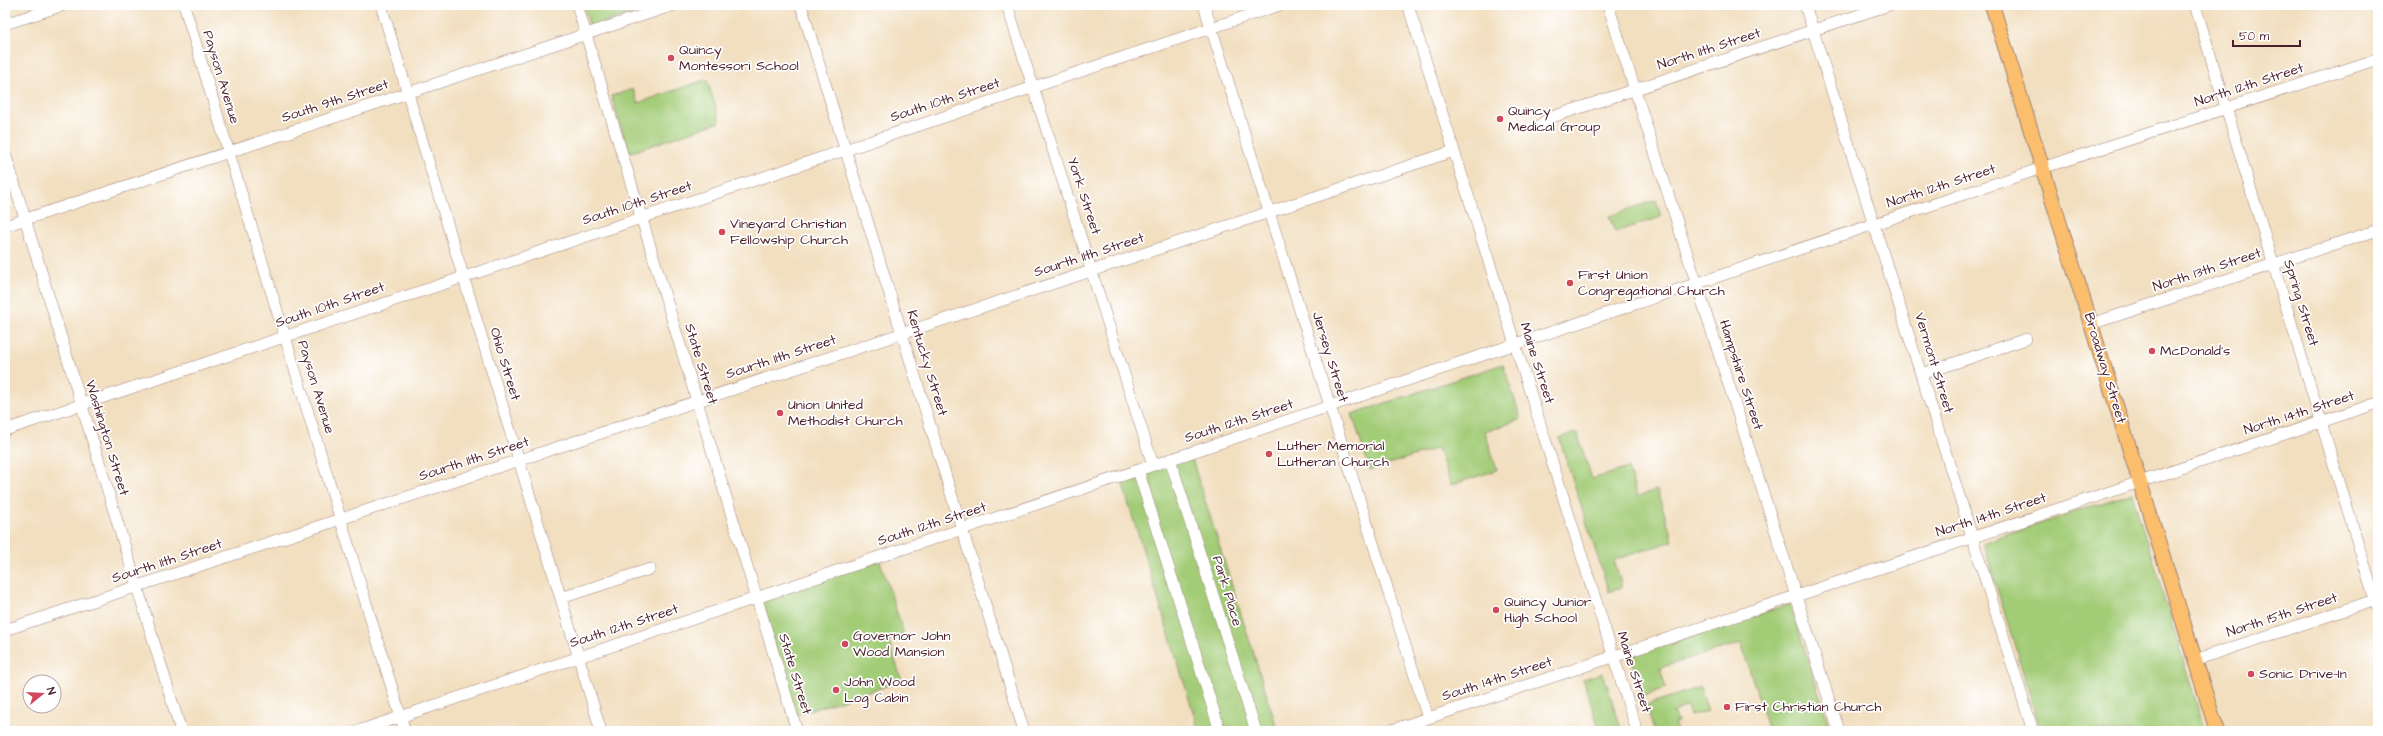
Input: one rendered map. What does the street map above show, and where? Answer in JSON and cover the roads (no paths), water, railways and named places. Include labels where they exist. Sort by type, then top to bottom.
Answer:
[{"type":"main road","name":"Broadway Street","points":[[1992,5],[2217,731]]},
{"type":"street","points":[[5,24],[64,5]]},
{"type":"street","name":"Payson Avenue","points":[[184,5],[405,731]]},
{"type":"street","name":"Ohio Street","points":[[380,5],[601,731]]},
{"type":"street","name":"State Street","points":[[577,5],[797,731]]},
{"type":"street","name":"South 9th Street","points":[[5,226],[674,5]]},
{"type":"street","name":"Kentucky Street","points":[[801,5],[1024,731]]},
{"type":"street","name":"York Street","points":[[1008,5],[1153,465]]},
{"type":"street","name":"Jersey Street","points":[[1204,5],[1428,718]]},
{"type":"street","name":"South 10th Street","points":[[5,430],[1280,5]]},
{"type":"street","name":"Maine Street","points":[[1408,5],[1637,731]]},
{"type":"street","name":"Hampshire Street","points":[[1608,5],[1839,731]]},
{"type":"street","name":"Vermont Street","points":[[1805,5],[1875,223],[2033,731]]},
{"type":"street","name":"North 11th Street","points":[[1540,125],[1550,118],[1890,5]]},
{"type":"street","name":"Spring Street","points":[[2195,5],[2377,603]]},
{"type":"street","name":"North 12th Street","points":[[1515,344],[1875,223],[2378,59]]},
{"type":"street","name":"Sourth 11th Street","points":[[5,630],[1454,150]]},
{"type":"street","name":"Washington Street","points":[[5,153],[181,731]]},
{"type":"street","name":"North 13th Street","points":[[2091,324],[2378,230]]},
{"type":"street","points":[[1922,374],[2026,339]]},
{"type":"street","name":"South 12th Street","points":[[358,731],[1515,344]]},
{"type":"street","name":"North 14th Street","points":[[1614,656],[2378,403]]},
{"type":"street","name":"Park Place","points":[[1170,459],[1256,731]]},
{"type":"street","points":[[1138,470],[1220,731]]},
{"type":"street","points":[[561,598],[650,568]]},
{"type":"street","name":"North 15th Street","points":[[2195,660],[2377,603]]},
{"type":"street","name":"South 14th Street","points":[[1389,731],[1614,656]]},
{"type":"place","name":"Quincy Montessori School","points":[[671,58]]},
{"type":"place","name":"Quincy Medical Group","points":[[1500,119]]},
{"type":"place","name":"Vineyard Christian Fellowship Church","points":[[722,232]]},
{"type":"place","name":"First Union Congregational Church","points":[[1570,283]]},
{"type":"place","name":"McDonald's","points":[[2152,351]]},
{"type":"place","name":"Union United Methodist Church","points":[[780,413]]},
{"type":"place","name":"Luther Memorial Lutheran Church","points":[[1269,454]]},
{"type":"place","name":"Quincy Junior High School","points":[[1496,610]]},
{"type":"place","name":"Governor John Wood Mansion","points":[[845,644]]},
{"type":"place","name":"Sonic Drive-In","points":[[2251,674]]},
{"type":"place","name":"John Wood Log Cabin","points":[[836,690]]},
{"type":"place","name":"First Christian Church","points":[[1727,707]]}]
